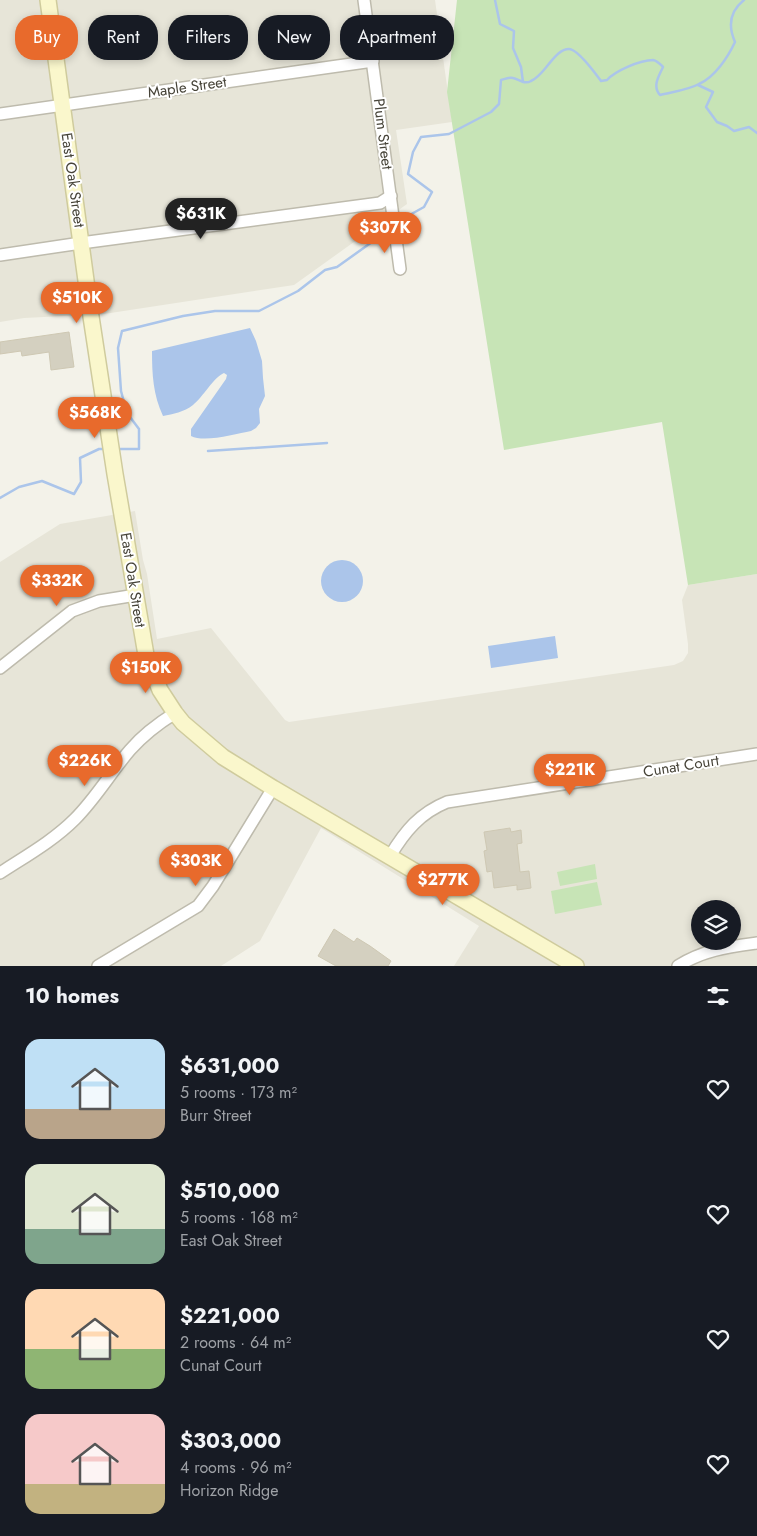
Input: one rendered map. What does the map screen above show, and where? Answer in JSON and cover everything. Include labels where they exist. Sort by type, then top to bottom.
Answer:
[{"type":"street","name":"East Oak Street","points":[[48,0],[115,474],[146,654],[160,690],[175,713],[189,729],[214,750],[273,788],[576,966]]},
{"type":"street","name":"Plum Street","points":[[364,0],[366,15]]},
{"type":"street","name":"Maple Street","points":[[0,114],[373,60]]},
{"type":"street","name":"Plum Street","points":[[373,60],[400,269]]},
{"type":"street","points":[[0,255],[380,203],[391,196]]},
{"type":"street","points":[[0,668],[72,611],[99,601],[136,595]]},
{"type":"street","points":[[0,873],[45,844],[76,819],[131,749],[164,720],[175,713]]},
{"type":"street","name":"Cunat Court","points":[[390,856],[399,841],[416,821],[430,810],[448,802],[757,754]]},
{"type":"street","points":[[98,966],[198,906],[213,886],[273,788]]},
{"type":"street","points":[[678,966],[693,957],[721,949],[757,943]]},
{"type":"shaded area","points":[[0,0],[435,0],[437,15],[340,15],[340,60],[443,60],[452,122],[396,130],[407,204],[294,285],[104,314],[24,318],[0,322]]},
{"type":"shaded area","points":[[135,511],[157,639],[211,628],[285,720],[289,722],[674,665],[683,661],[688,653],[682,600],[688,585],[757,574],[757,966],[454,966],[479,926],[321,828],[260,941],[221,966],[0,966],[0,562],[60,524]]},
{"type":"green space","points":[[457,0],[757,0],[757,574],[688,585],[662,422],[504,450],[447,92],[450,60],[454,60],[454,28]]},
{"type":"green space","points":[[595,864],[597,879],[560,886],[557,872]]},
{"type":"green space","points":[[597,882],[602,905],[555,914],[551,891]]},
{"type":"water","points":[[250,328],[262,361],[265,396],[259,409],[260,423],[256,428],[251,431],[204,439],[191,436],[191,429],[226,379],[227,375],[224,373],[216,379],[193,405],[182,411],[163,416],[154,384],[152,351]]},
{"type":"water","points":[[342,560],[357,566],[363,581],[357,596],[342,602],[327,596],[321,581],[327,566]]},
{"type":"water","points":[[555,636],[558,658],[491,668],[488,646]]},
{"type":"building","points":[[69,332],[74,367],[51,370],[49,352],[22,356],[21,351],[0,354],[0,342]]},
{"type":"building","points":[[510,828],[511,832],[521,830],[522,843],[517,844],[520,872],[529,871],[531,888],[517,890],[517,885],[494,888],[492,871],[487,872],[484,851],[487,850],[484,832]]},
{"type":"building","points":[[334,929],[354,942],[357,938],[370,946],[391,961],[388,966],[336,966],[318,956]]},
{"type":"waterway","points":[[495,0],[500,24],[514,31],[513,48],[521,67],[523,82]]},
{"type":"waterway","points":[[397,222],[424,207],[432,192],[408,174],[413,152],[421,137],[449,134],[491,112],[499,104],[501,80],[511,78],[524,82],[531,81],[557,55],[569,49],[577,53],[591,67],[601,81],[607,80],[628,67],[653,60],[663,67],[656,85],[660,95],[690,88],[710,77],[729,54],[735,42],[731,30],[733,14],[744,0]]},
{"type":"waterway","points":[[698,85],[713,92],[706,107],[717,122],[734,131],[749,127],[757,133]]},
{"type":"waterway","points":[[117,449],[139,449],[139,429],[127,413],[121,391],[118,348],[122,331],[183,316],[215,311],[259,311],[298,291],[325,270],[337,267],[372,242],[390,226]]},
{"type":"waterway","points":[[208,451],[327,443]]},
{"type":"waterway","points":[[0,498],[19,487],[42,481],[74,494],[81,482],[80,458],[99,449],[107,449]]}]
